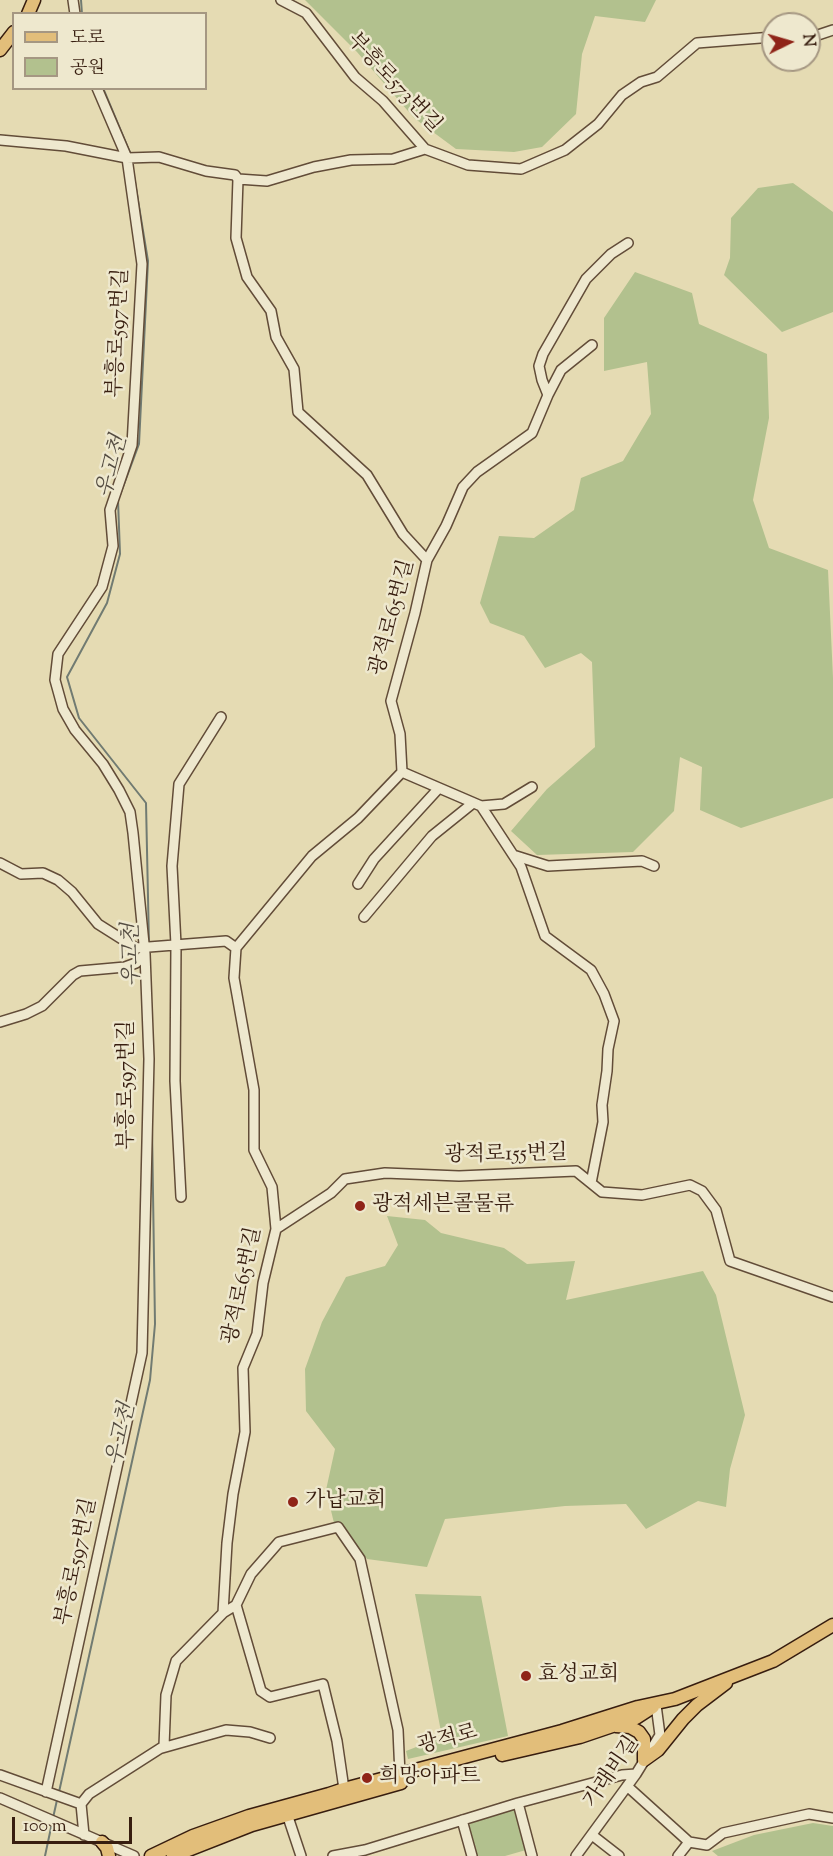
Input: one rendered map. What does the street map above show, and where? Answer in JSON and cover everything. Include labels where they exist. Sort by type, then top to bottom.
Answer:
[{"type":"main road","points":[[0,50],[12,35]]},
{"type":"main road","name":"광적로","points":[[151,1856],[193,1836],[249,1816],[562,1731],[628,1710],[656,1705],[773,1661],[833,1625]]},
{"type":"main road","points":[[644,1760],[658,1750],[697,1705],[735,1676]]},
{"type":"main road","name":"광적로","points":[[173,1856],[252,1825],[288,1814],[511,1753],[580,1737],[636,1718],[656,1705]]},
{"type":"main road","points":[[612,1725],[630,1727],[639,1732],[644,1739],[644,1760]]},
{"type":"main road","points":[[102,1842],[109,1856]]},
{"type":"street","name":"부흥로573번길","points":[[281,0],[306,13],[355,77],[383,101],[425,149],[468,165],[521,169],[565,150],[598,124],[622,95],[641,82],[657,77],[697,43],[761,38]]},
{"type":"street","name":"부흥로597번길","points":[[49,1793],[142,1353],[148,1059],[146,949],[130,812],[103,764],[75,730],[63,709],[55,680],[58,654],[102,587],[113,546],[110,510],[132,445],[142,264],[127,158],[98,90]]},
{"type":"street","points":[[0,140],[66,146],[127,158],[159,158],[206,171],[235,175],[237,179],[236,238],[248,277],[271,311],[276,337],[294,369],[298,412],[368,474],[403,534],[427,560]]},
{"type":"street","points":[[237,179],[267,181],[314,166],[351,160],[393,159],[425,149]]},
{"type":"street","points":[[548,395],[539,366],[543,354],[586,279],[611,254],[628,243]]},
{"type":"street","points":[[548,395],[561,370],[592,345]]},
{"type":"street","name":"광적로65번길","points":[[402,772],[400,734],[391,701],[416,613],[427,560],[446,526],[463,487],[477,471],[532,433],[548,395]]},
{"type":"street","points":[[181,1197],[175,1081],[172,866],[179,784],[221,717]]},
{"type":"street","points":[[0,863],[21,874],[43,873],[58,880],[72,892],[98,924],[136,948],[226,941],[236,948],[312,856],[358,818],[402,772],[477,804],[504,804],[532,787]]},
{"type":"street","points":[[358,884],[374,859],[439,788]]},
{"type":"street","points":[[477,804],[521,867],[545,936],[591,970],[604,994],[614,1021],[608,1049],[602,1105],[603,1122],[591,1183]]},
{"type":"street","points":[[364,917],[432,836],[477,804]]},
{"type":"street","points":[[513,855],[548,866],[642,861],[654,866]]},
{"type":"street","name":"광적로65번길","points":[[224,1613],[227,1543],[233,1494],[245,1432],[243,1368],[256,1334],[263,1282],[276,1229],[272,1187],[254,1150],[254,1090],[234,978],[236,948]]},
{"type":"street","points":[[0,1022],[42,1006],[73,975],[80,971],[124,967],[136,963],[146,949]]},
{"type":"street","name":"광적로155번길","points":[[276,1229],[331,1193],[345,1179],[385,1173],[459,1176],[576,1171],[602,1192],[642,1195],[690,1185],[702,1191],[716,1210],[730,1261],[833,1297]]},
{"type":"street","points":[[162,1748],[164,1746],[166,1695],[176,1661],[224,1613],[236,1605],[251,1574],[279,1542],[338,1527],[360,1559],[398,1730],[400,1775]]},
{"type":"street","points":[[236,1605],[261,1691],[270,1696],[323,1684],[337,1741],[344,1789]]},
{"type":"street","name":"가래비길","points":[[576,1856],[636,1774],[660,1735],[656,1705]]},
{"type":"street","points":[[84,1835],[81,1804],[89,1794],[162,1748],[226,1730],[250,1732],[270,1738]]},
{"type":"street","points":[[333,1856],[366,1853],[518,1803],[621,1774],[636,1774]]},
{"type":"street","points":[[0,1775],[81,1804]]},
{"type":"street","points":[[627,1786],[689,1842],[707,1845],[723,1833],[809,1814],[833,1818]]},
{"type":"street","points":[[0,1798],[134,1856]]},
{"type":"street","points":[[518,1803],[532,1856]]},
{"type":"street","points":[[288,1814],[301,1856]]},
{"type":"street","points":[[462,1820],[472,1856]]},
{"type":"street","points":[[592,1835],[619,1856]]},
{"type":"street","points":[[678,1856],[689,1842]]},
{"type":"green space","points":[[305,0],[656,0],[645,22],[595,16],[582,54],[576,114],[542,147],[514,152],[456,149],[414,118],[357,52]]},
{"type":"green space","points":[[793,183],[833,212],[833,312],[782,332],[724,275],[730,258],[731,218],[758,188]]},
{"type":"green space","points":[[635,272],[692,293],[699,324],[767,354],[769,418],[753,500],[769,548],[828,570],[833,678],[833,798],[741,828],[700,810],[702,767],[680,757],[674,811],[633,852],[537,855],[511,831],[547,789],[595,747],[592,662],[581,653],[545,668],[524,636],[490,623],[480,603],[499,536],[534,538],[574,510],[581,478],[623,461],[651,414],[647,362],[604,371],[604,318]]},
{"type":"green space","points":[[387,1216],[425,1220],[441,1233],[504,1248],[527,1264],[575,1261],[566,1300],[703,1271],[716,1295],[745,1415],[730,1469],[726,1507],[698,1501],[646,1529],[626,1504],[565,1506],[445,1519],[427,1567],[367,1559],[334,1523],[326,1490],[335,1449],[306,1411],[305,1369],[322,1322],[346,1277],[385,1266],[398,1245]]},
{"type":"green space","points":[[415,1594],[481,1596],[508,1736],[408,1759],[406,1751],[442,1737]]},
{"type":"green space","points":[[515,1809],[526,1850],[505,1856],[477,1856],[469,1825],[478,1819]]},
{"type":"green space","points":[[813,1823],[833,1826],[833,1856],[718,1856],[712,1851],[754,1835]]},
{"type":"waterway","name":"우고천","points":[[81,0],[82,12]]},
{"type":"waterway","name":"우고천","points":[[104,90],[131,155]]},
{"type":"waterway","name":"우고천","points":[[120,495],[139,444],[148,261],[132,164]]},
{"type":"waterway","name":"우고천","points":[[118,500],[120,554],[107,603],[67,677],[79,718],[146,803],[149,944]]},
{"type":"waterway","name":"우고천","points":[[59,1792],[150,1380],[155,1324],[152,1127]]},
{"type":"waterway","name":"우고천","points":[[53,1818],[57,1800]]},
{"type":"waterway","name":"우고천","points":[[45,1856],[52,1823]]},
{"type":"place","name":"광적세븐콜물류","points":[[360,1206]]},
{"type":"place","name":"가납교회","points":[[293,1502]]},
{"type":"place","name":"효성교회","points":[[526,1676]]},
{"type":"place","name":"희망아파트","points":[[367,1778]]}]
